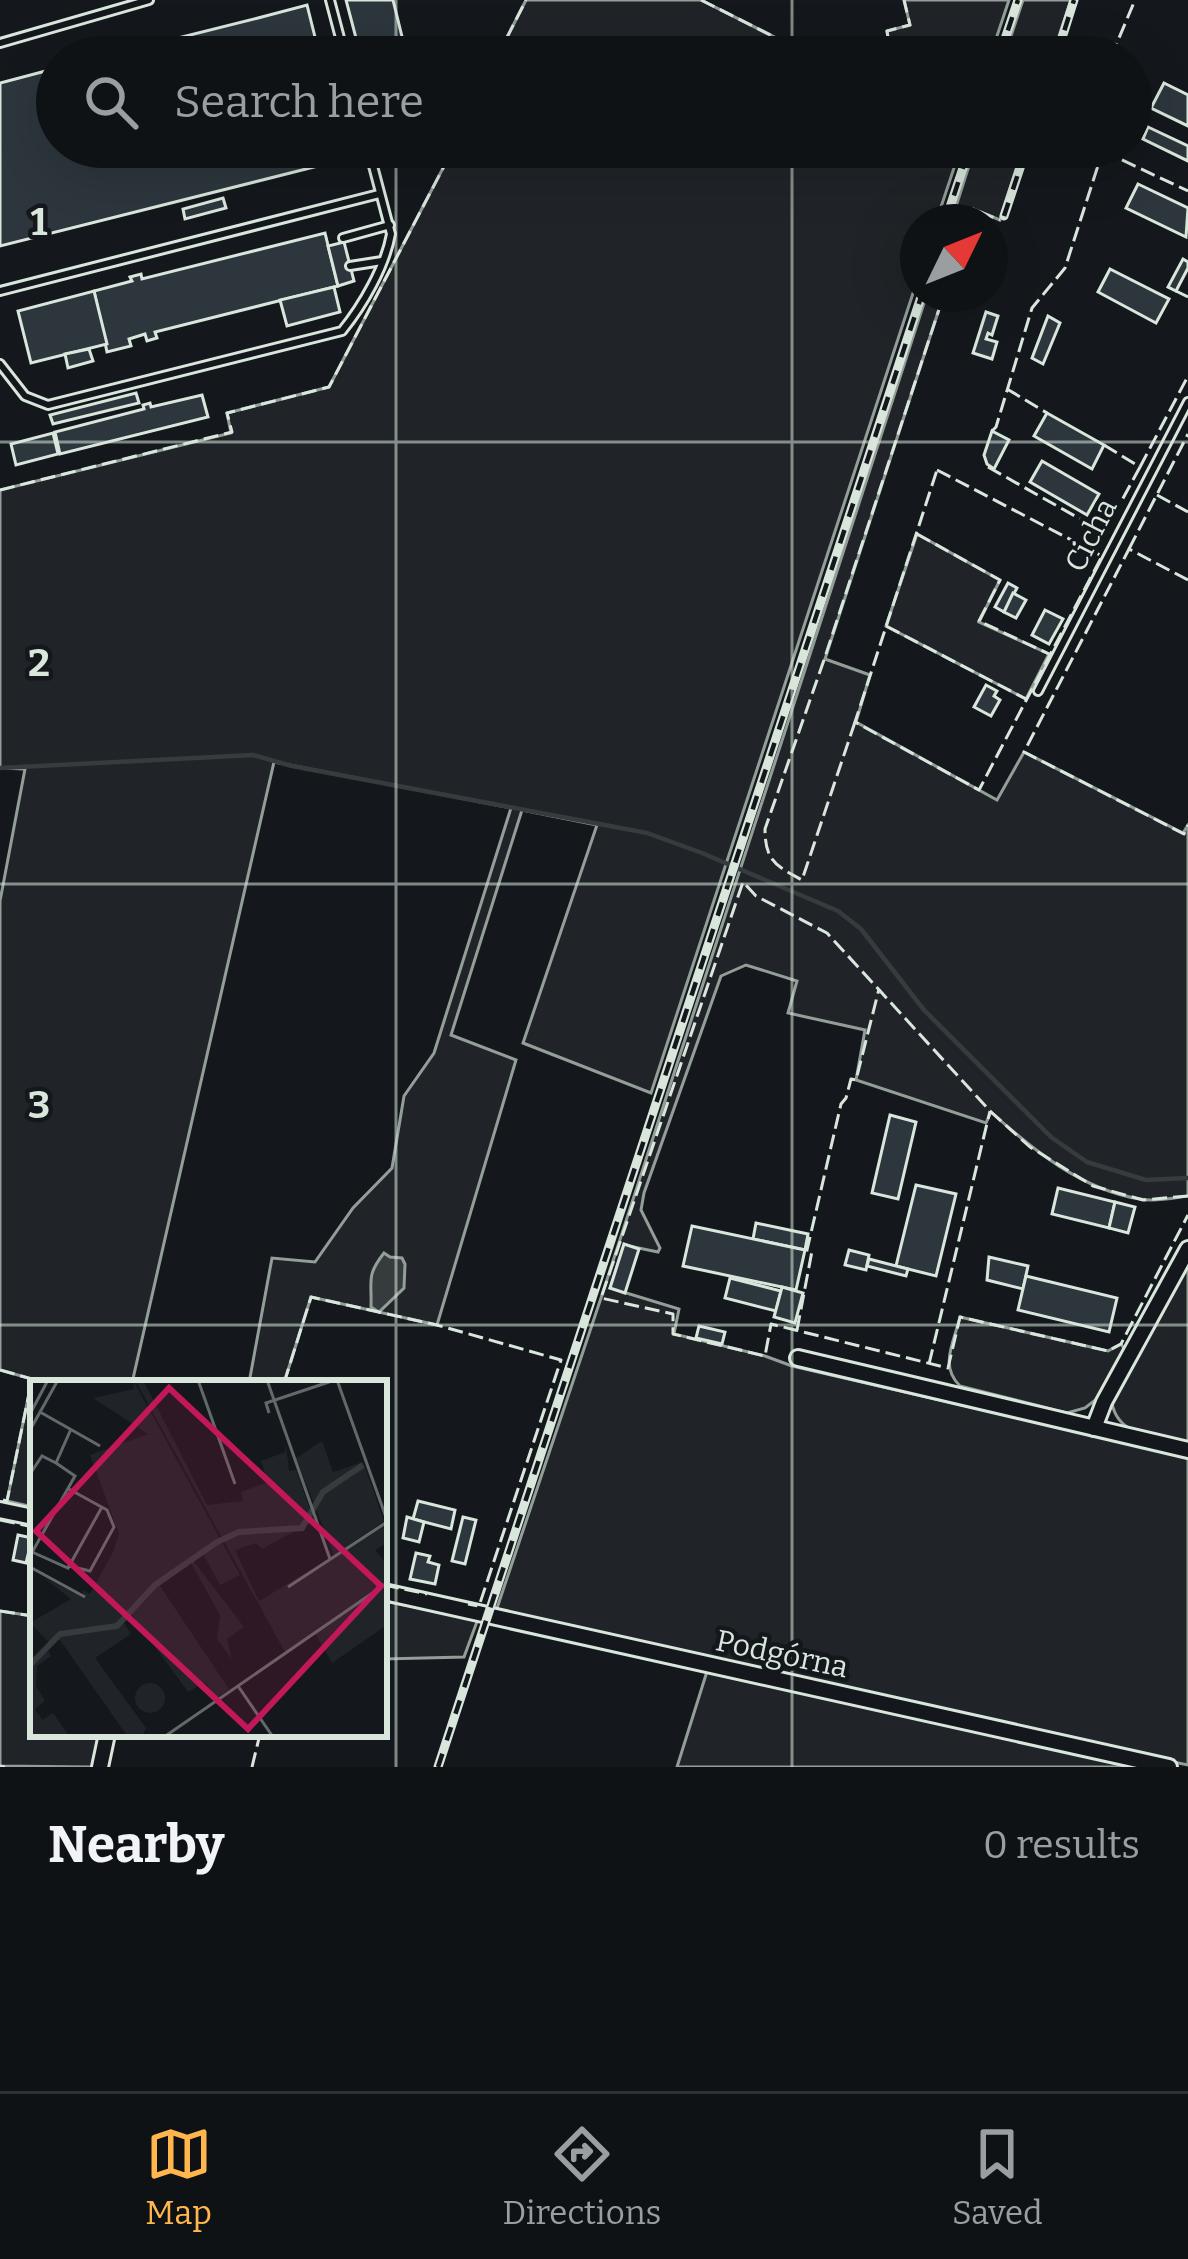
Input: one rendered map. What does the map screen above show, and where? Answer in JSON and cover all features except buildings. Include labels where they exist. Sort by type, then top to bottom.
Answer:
[{"type":"street","points":[[1094,1428],[1188,1249]]},
{"type":"street","points":[[798,1358],[1188,1450]]},
{"type":"street","points":[[0,1510],[30,1516]]},
{"type":"street","name":"Podgórna","points":[[387,1593],[1168,1767]]},
{"type":"street","points":[[100,1767],[106,1737]]},
{"type":"lane","points":[[0,43],[149,0]]},
{"type":"lane","points":[[330,0],[339,36]]},
{"type":"lane","points":[[0,364],[26,397],[50,405],[340,332],[389,245],[390,225],[373,168]]},
{"type":"lane","points":[[0,291],[379,194]]},
{"type":"lane","points":[[343,238],[390,225]]},
{"type":"lane","points":[[350,266],[382,261]]},
{"type":"lane","name":"Cicha","points":[[1038,691],[1188,402]]},
{"type":"shaded area","points":[[526,0],[701,0],[772,36],[508,36]]},
{"type":"shaded area","points":[[904,0],[1009,0],[997,36],[888,36],[887,31],[910,25]]},
{"type":"shaded area","points":[[1023,0],[1071,0],[1059,36],[1011,36]]},
{"type":"shaded area","points":[[443,168],[954,168],[942,204],[900,204],[900,312],[907,312],[651,1093],[523,1043],[597,825],[522,810],[451,1035],[516,1060],[437,1325],[311,1297],[285,1380],[250,1380],[272,1258],[315,1262],[353,1208],[392,1168],[404,1096],[434,1053],[511,808],[274,762],[133,1380],[32,1380],[0,1370],[0,901],[25,769],[0,768],[0,490],[231,433],[227,413],[329,387]]},
{"type":"shaded area","points":[[968,168],[1016,168],[1005,204],[957,204]]},
{"type":"shaded area","points":[[921,312],[938,312],[825,659],[870,675],[856,722],[997,800],[1024,752],[1183,833],[1188,825],[1188,1196],[1140,1199],[1098,1187],[1060,1166],[991,1112],[986,1123],[856,1080],[865,1030],[788,1013],[797,981],[746,965],[721,976],[644,1193],[641,1210],[660,1248],[658,1252],[624,1245],[610,1288],[679,1309],[674,1334],[792,1366],[1188,1457],[1188,1765],[766,1677],[1130,1767],[677,1767],[709,1665],[496,1611]]},
{"type":"shaded area","points":[[917,534],[1000,580],[979,622],[1049,654],[1026,699],[886,626]]},
{"type":"shaded area","points":[[1188,1249],[1188,1444],[1131,1430],[1116,1415],[1112,1403]]},
{"type":"shaded area","points":[[384,1253],[402,1258],[404,1288],[379,1312],[371,1307],[371,1278]]},
{"type":"shaded area","points":[[960,1317],[1108,1351],[1121,1344],[1125,1350],[1098,1398],[1067,1413],[960,1386],[949,1362]]},
{"type":"shaded area","points":[[30,1389],[30,1506],[7,1501]]},
{"type":"shaded area","points":[[387,1602],[478,1619],[464,1657],[387,1659]]},
{"type":"shaded area","points":[[0,1611],[30,1616],[30,1737],[98,1737],[92,1767],[0,1766]]},
{"type":"waterway","points":[[0,768],[253,755],[647,833],[838,911],[861,929],[924,1010],[1051,1137],[1087,1162],[1146,1180],[1188,1178]]},
{"type":"railway","points":[[1006,36],[1018,0]]},
{"type":"railway","points":[[1063,36],[1074,0]]},
{"type":"railway","points":[[951,204],[963,168]]},
{"type":"railway","points":[[1008,204],[1020,168]]},
{"type":"railway","points":[[438,1767],[916,312]]},
{"type":"fence","points":[[508,36],[526,0]]},
{"type":"fence","points":[[701,0],[772,36]]},
{"type":"fence","points":[[888,36],[887,31],[910,25],[904,0]]},
{"type":"fence","points":[[1120,36],[1135,0]]},
{"type":"fence","points":[[0,490],[232,432],[227,413],[329,387],[443,168]]},
{"type":"fence","points":[[992,431],[1032,308],[1065,268],[1097,168]]},
{"type":"fence","points":[[1139,168],[1188,191]]},
{"type":"fence","points":[[1176,291],[1188,297]]},
{"type":"fence","points":[[855,722],[802,880],[774,861],[765,829],[938,312]]},
{"type":"fence","points":[[1104,445],[1140,467],[1188,376]]},
{"type":"fence","points":[[1007,389],[1047,413]]},
{"type":"fence","points":[[1129,549],[1188,434]]},
{"type":"fence","points":[[988,467],[1098,529],[1108,526],[1140,467]]},
{"type":"fence","points":[[937,470],[1102,556],[979,790],[855,722],[937,470]]},
{"type":"fence","points":[[1157,495],[1188,512]]},
{"type":"fence","points":[[917,534],[1000,580],[979,621],[1049,654]]},
{"type":"fence","points":[[1188,580],[1129,549],[1024,752],[1184,834],[1188,825]]},
{"type":"fence","points":[[886,626],[1026,699]]},
{"type":"fence","points":[[1188,1196],[1143,1200],[1093,1186],[1030,1147],[990,1111],[827,933],[756,896],[743,882],[601,1298],[673,1314],[673,1334],[765,1356],[771,1324],[948,1368],[960,1317],[1108,1351],[1121,1344],[1188,1215]]},
{"type":"fence","points":[[797,1330],[812,1251],[807,1250],[841,1104],[851,1079],[856,1080],[879,989]]},
{"type":"fence","points":[[929,1364],[990,1111]]},
{"type":"fence","points":[[285,1380],[311,1297],[437,1325],[561,1360],[479,1606],[468,1604]]},
{"type":"fence","points":[[0,1370],[32,1380]]},
{"type":"fence","points":[[0,1499],[7,1501],[30,1389]]},
{"type":"fence","points":[[0,1520],[30,1526]]},
{"type":"fence","points":[[387,1586],[427,1594]]},
{"type":"fence","points":[[0,1611],[30,1616]]},
{"type":"fence","points":[[252,1767],[259,1737]]},
{"type":"fence","points":[[0,1766],[5,1767]]}]
